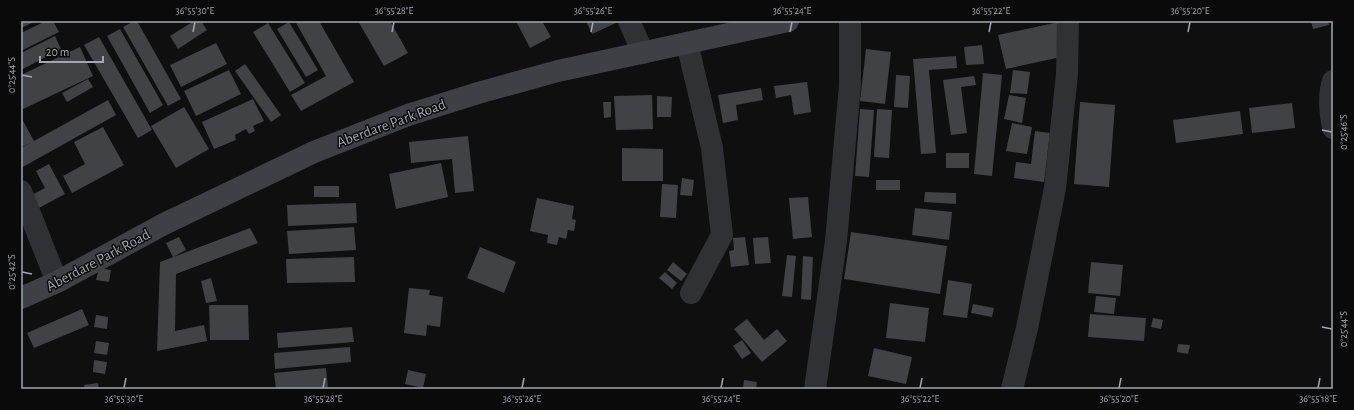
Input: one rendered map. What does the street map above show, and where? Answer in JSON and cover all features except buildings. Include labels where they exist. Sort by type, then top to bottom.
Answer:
[{"type":"street","points":[[629,21],[643,53]]},
{"type":"street","name":"Aberdare Park Road","points":[[21,298],[57,282],[164,224],[314,152],[393,120],[478,93],[536,77],[788,21]]},
{"type":"street","points":[[815,389],[836,240],[850,85],[850,21]]},
{"type":"street","points":[[1012,389],[1027,328],[1055,188],[1067,74],[1068,21]]},
{"type":"street","points":[[687,43],[712,148],[722,235],[691,293]]},
{"type":"street","points":[[1333,81],[1330,91],[1331,119],[1333,128]]},
{"type":"street","points":[[21,191],[57,282]]}]
